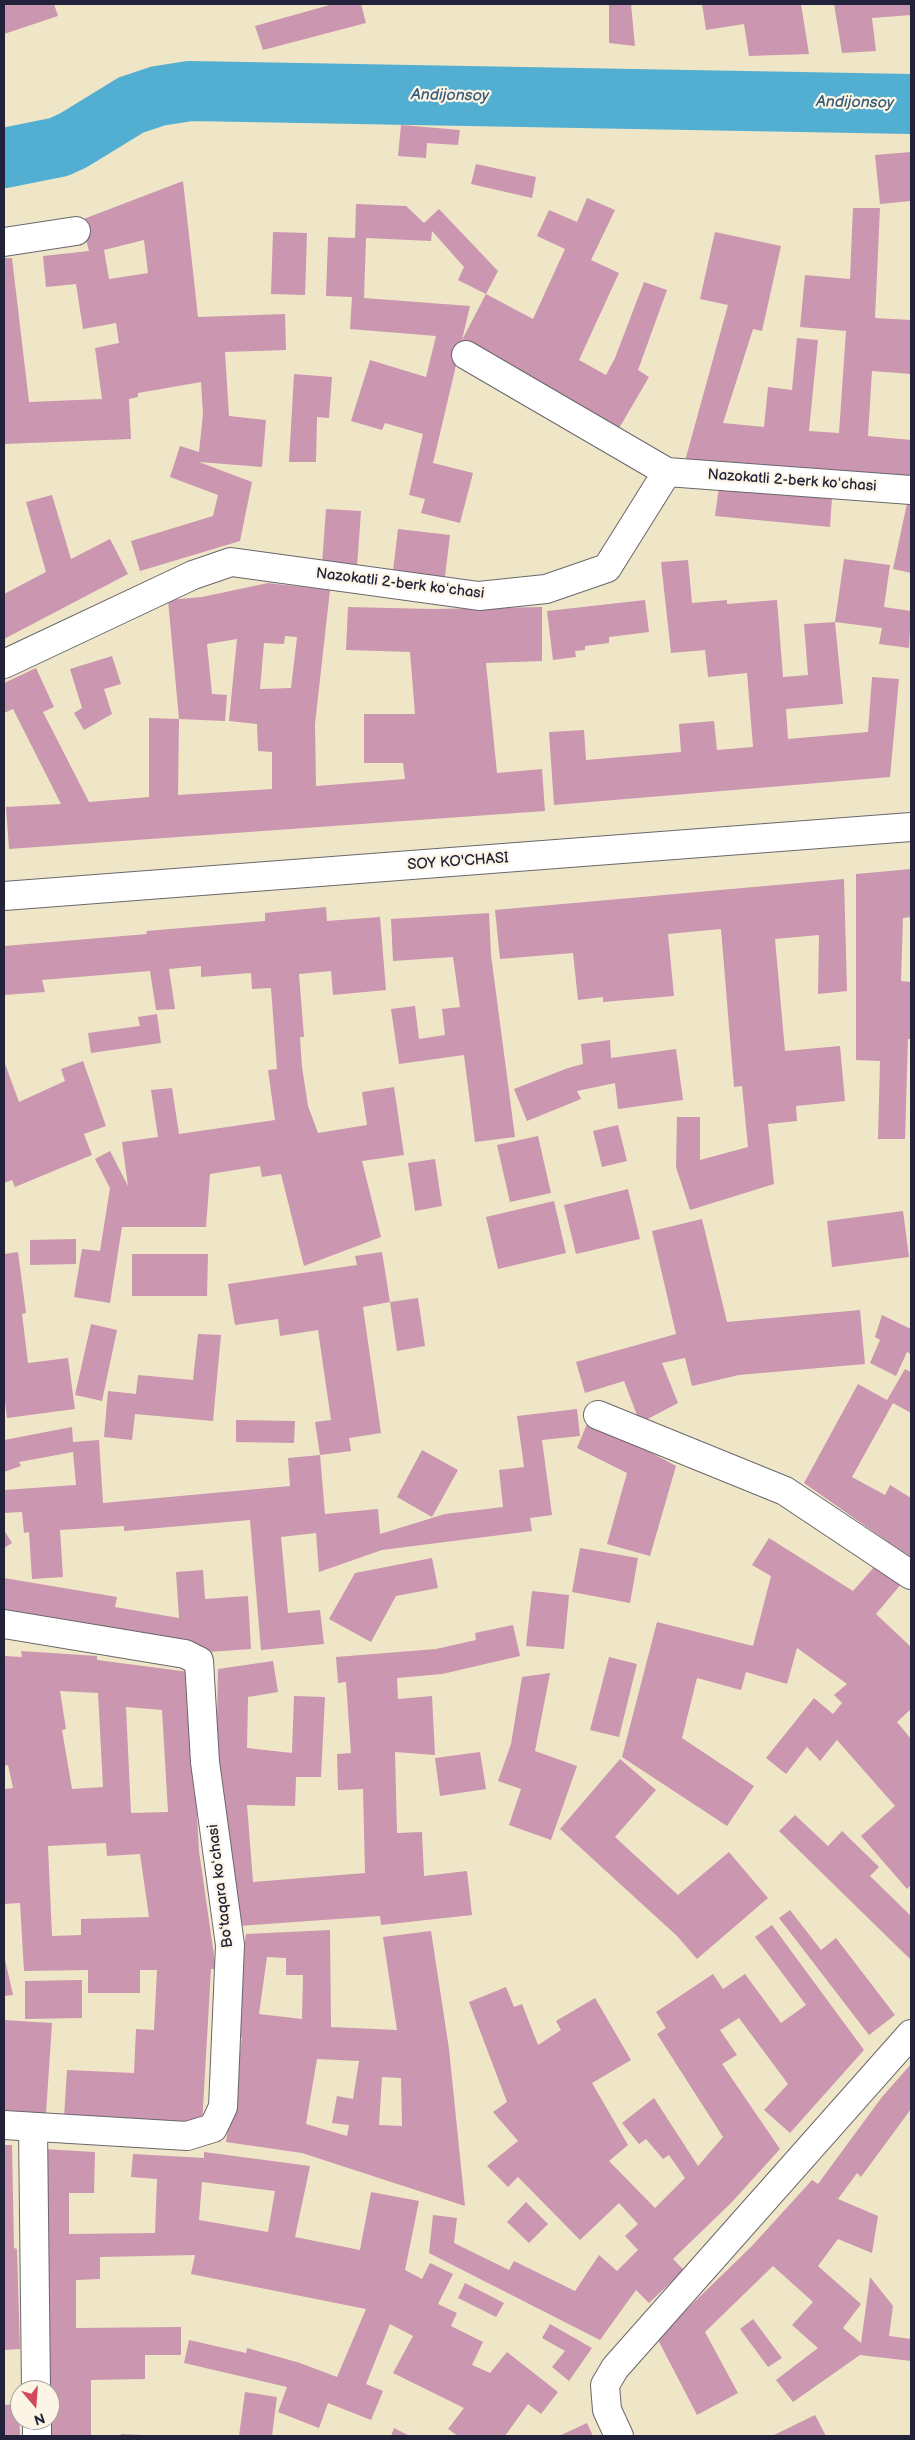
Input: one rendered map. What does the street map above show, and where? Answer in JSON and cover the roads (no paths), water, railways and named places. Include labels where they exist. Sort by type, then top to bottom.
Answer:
[{"type":"street","points":[[4,242],[76,231]]},
{"type":"street","points":[[466,355],[667,472]]},
{"type":"street","name":"Nazokatli 2-berk koʻchasi","points":[[4,664],[193,575],[231,562],[479,596],[546,589],[607,568],[667,472],[911,490]]},
{"type":"street","name":"SOY KO'CHASI","points":[[4,896],[911,827]]},
{"type":"street","points":[[598,1415],[785,1491],[911,1575]]},
{"type":"street","name":"Boʻtaqara koʻchasi","points":[[4,1624],[185,1654],[200,1661],[205,1762],[230,1945],[223,2107],[213,2128],[187,2136],[4,2125]]},
{"type":"street","points":[[619,2436],[607,2410],[605,2386],[615,2368],[911,2034]]},
{"type":"street","points":[[34,2126],[36,2380]]},
{"type":"waterway","name":"Andijonsoy","points":[[4,158],[59,147],[74,140],[131,105],[158,96],[190,91],[911,104]]}]
